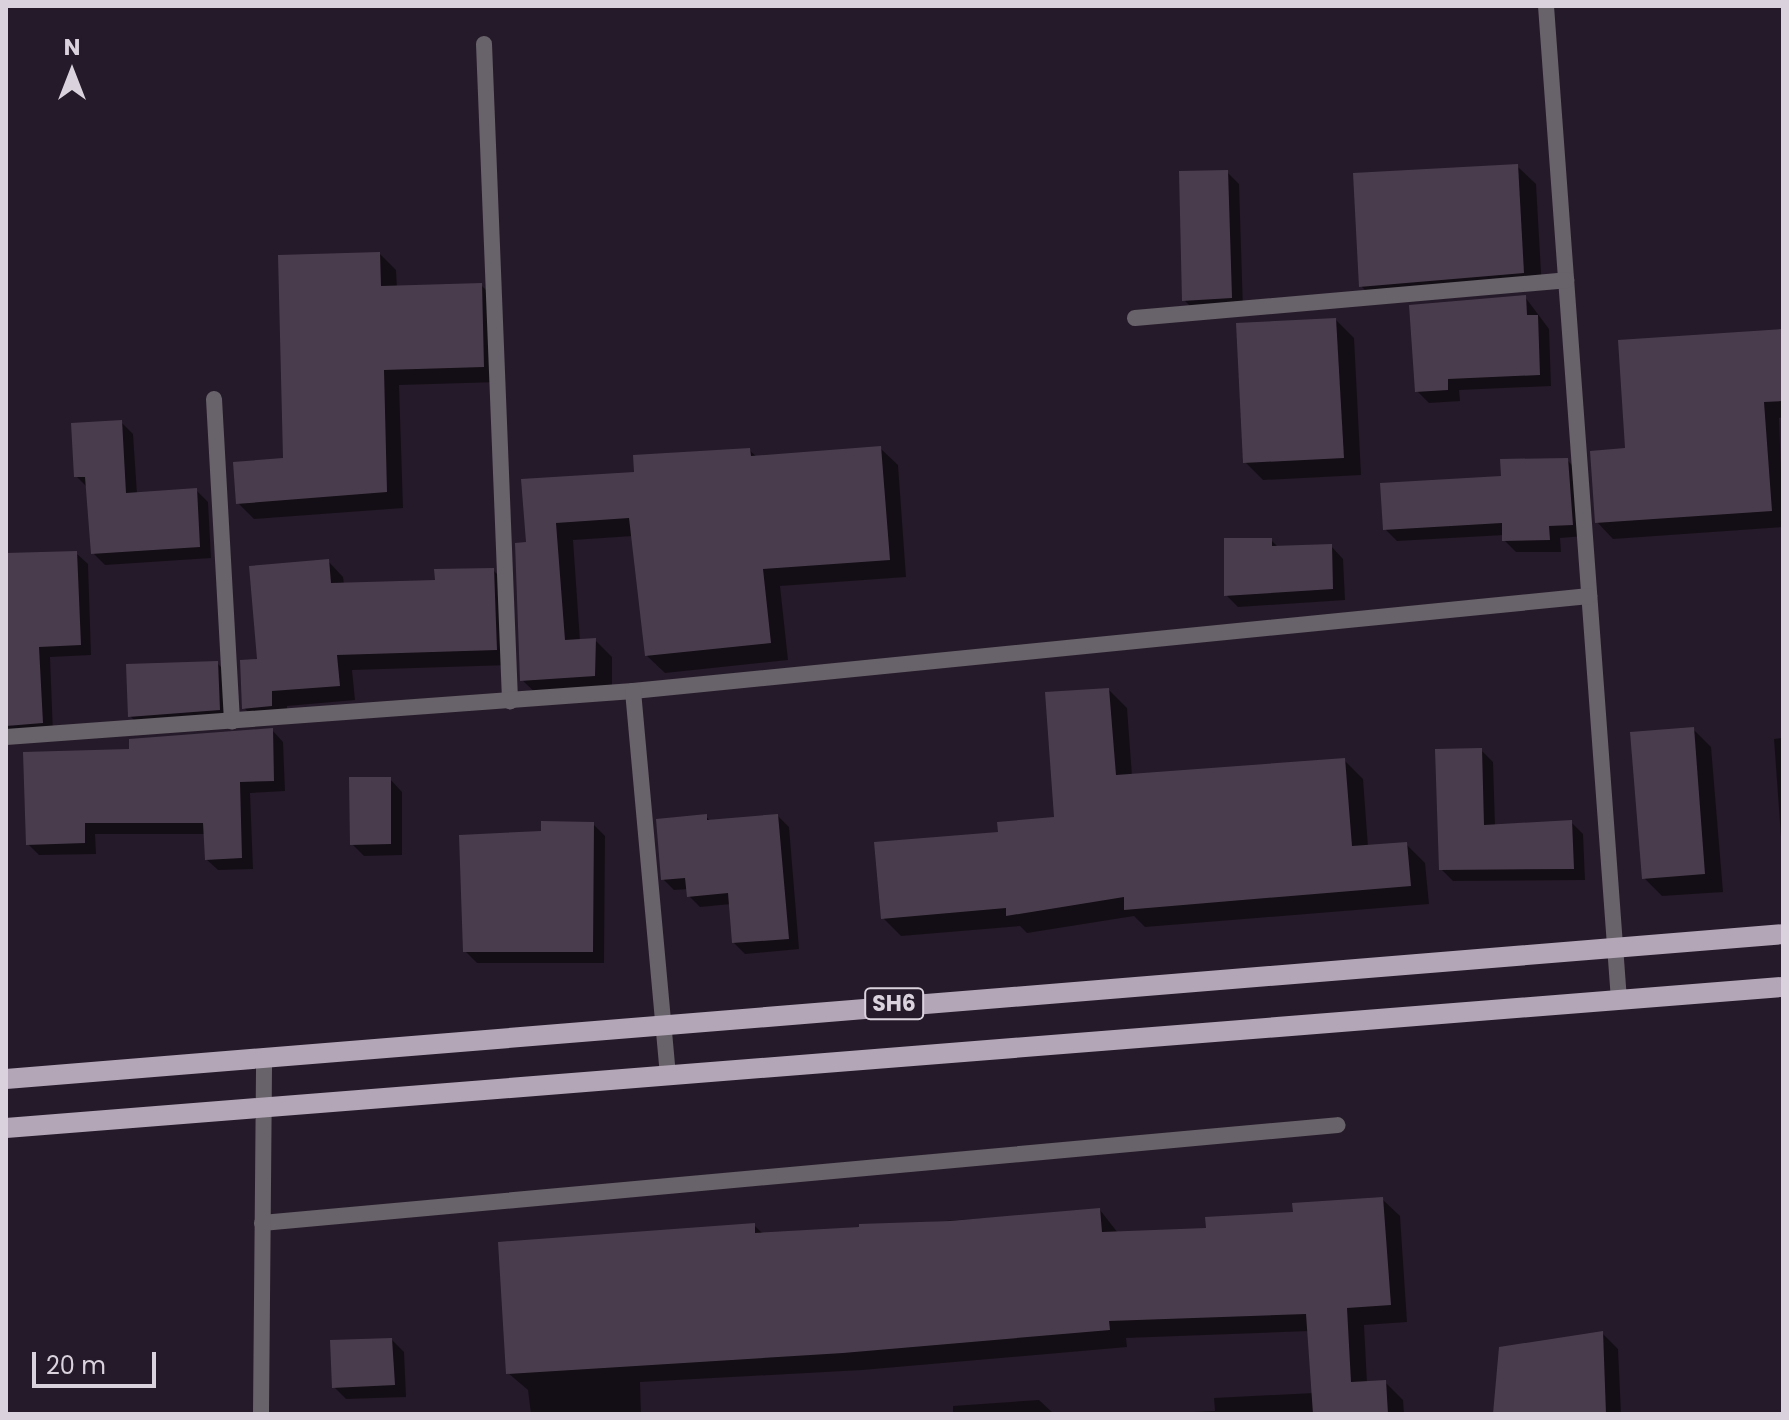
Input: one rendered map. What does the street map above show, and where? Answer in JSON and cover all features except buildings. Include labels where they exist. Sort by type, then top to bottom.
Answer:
[{"type":"main road","name":"SH6","points":[[6,1079],[1783,934]]},
{"type":"main road","name":"SH6","points":[[6,1128],[1783,987]]},
{"type":"street","points":[[1546,6],[1619,1000]]},
{"type":"street","points":[[484,44],[510,701]]},
{"type":"street","points":[[1135,318],[1566,280]]},
{"type":"street","points":[[214,399],[232,721]]},
{"type":"street","points":[[6,737],[633,691],[1589,596]]},
{"type":"street","points":[[633,691],[668,1075]]},
{"type":"street","points":[[261,1414],[264,1057]]},
{"type":"street","points":[[262,1223],[1338,1125]]}]
